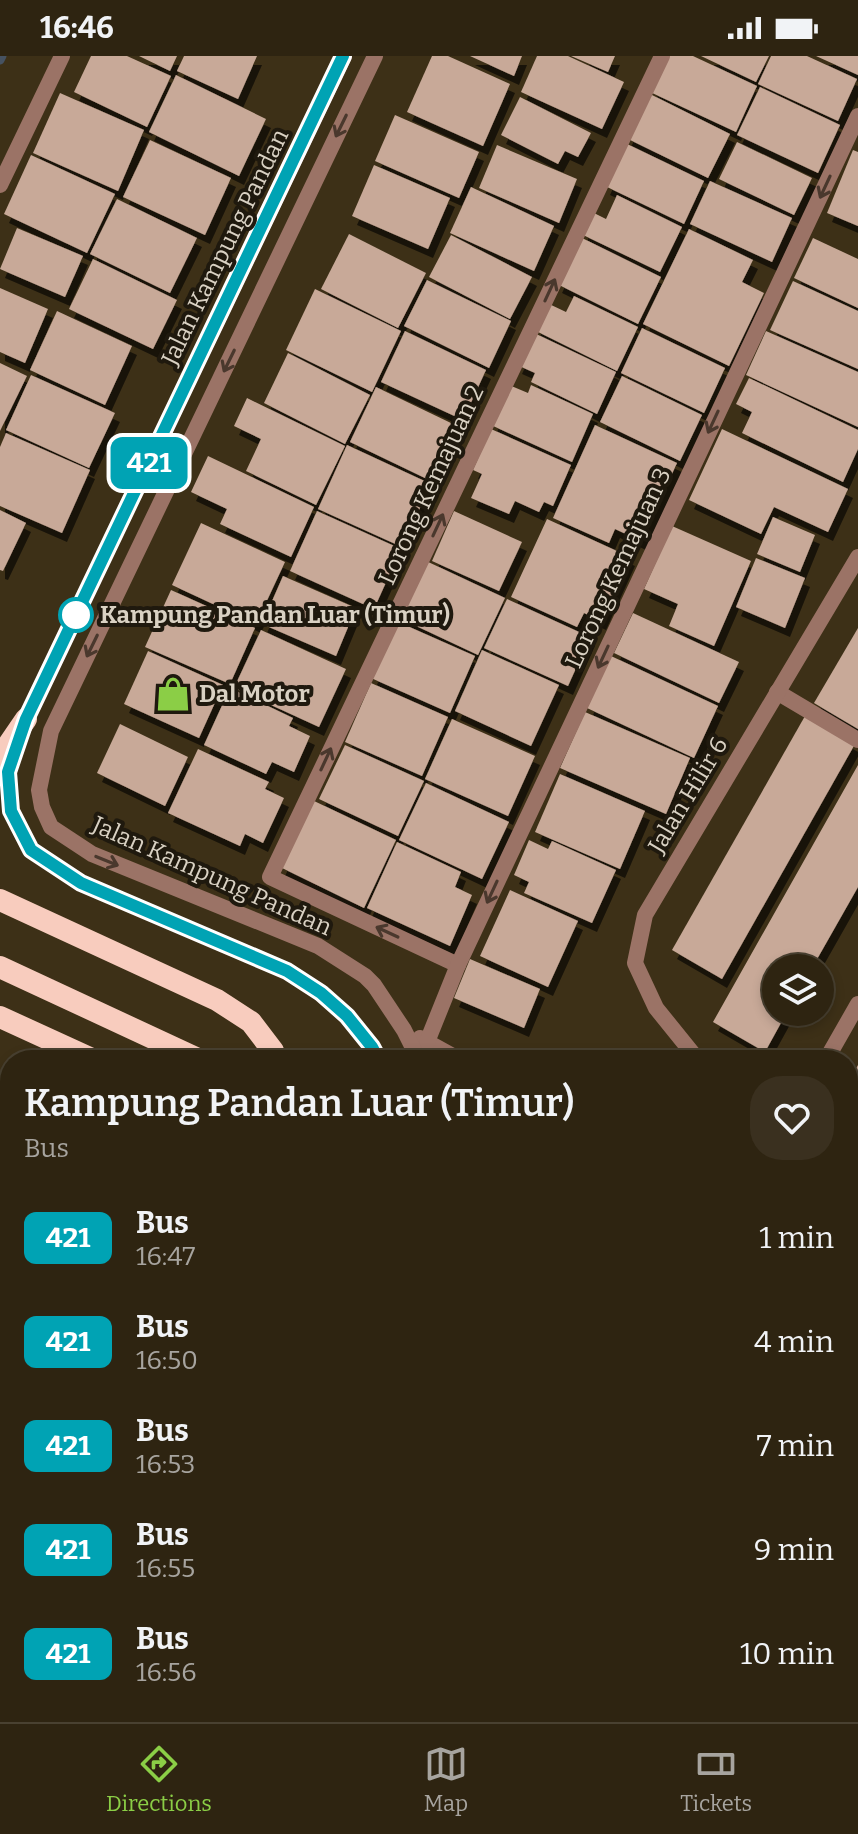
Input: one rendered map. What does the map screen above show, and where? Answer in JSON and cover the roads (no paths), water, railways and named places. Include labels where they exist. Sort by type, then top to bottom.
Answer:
[{"type":"highway","points":[[0,757],[26,719]]},
{"type":"highway","points":[[0,900],[217,1000],[251,1022],[272,1050]]},
{"type":"highway","points":[[0,967],[178,1050]]},
{"type":"highway","points":[[0,1017],[72,1050]]},
{"type":"street","points":[[0,185],[62,56]]},
{"type":"street","name":"Jalan Kampung Pandan","points":[[344,56],[26,719],[8,772],[11,811],[31,850],[81,883],[287,971],[321,993],[347,1016],[374,1050]]},
{"type":"street","name":"Jalan Kampung Pandan","points":[[375,56],[51,731],[39,790],[51,827],[92,854],[318,946],[365,976],[404,1030],[414,1050]]},
{"type":"street","name":"Lorong Kemajuan 2","points":[[458,965],[270,877],[662,56]]},
{"type":"street","name":"Lorong Kemajuan 3","points":[[427,1042],[458,965],[858,116]]},
{"type":"street","name":"Jalan Hilir 6","points":[[690,1050],[656,1008],[635,963],[645,915],[858,557]]},
{"type":"street","points":[[777,692],[858,740]]},
{"type":"street","points":[[832,1050],[858,1004]]},
{"type":"street","points":[[404,1030],[442,1050]]},
{"type":"waterway","points":[[0,60],[2,56]]},
{"type":"place","name":"Kampung Pandan Luar (Timur)","points":[[76,615]]},
{"type":"place","name":"Dal Motor","points":[[173,694]]}]
